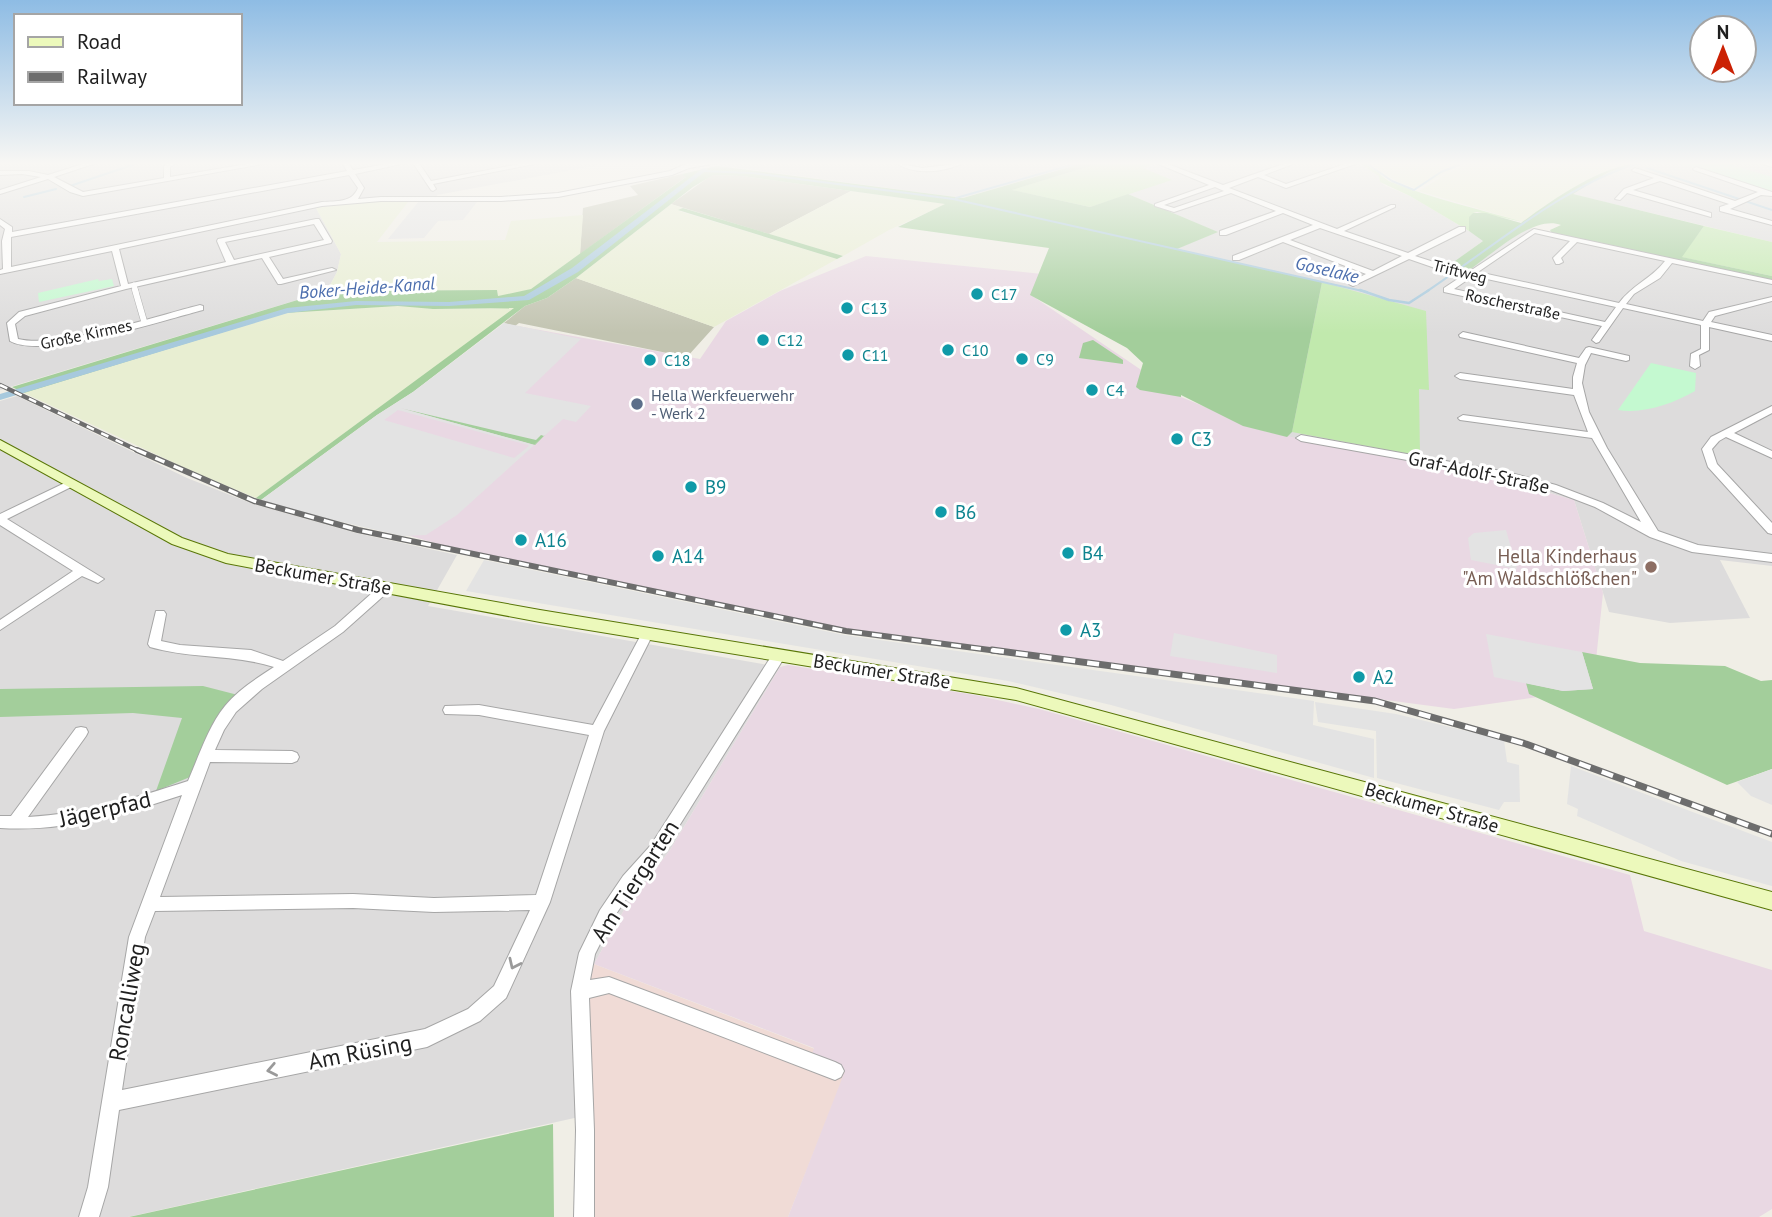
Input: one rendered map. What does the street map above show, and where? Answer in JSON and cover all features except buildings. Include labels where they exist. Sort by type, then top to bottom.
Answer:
[{"type":"main road","name":"Beckumer Straße","points":[[0,444],[177,541],[203,551],[273,568],[647,634],[977,685],[1058,704],[1772,901]]},
{"type":"street","points":[[0,220],[9,229],[5,239],[4,271],[254,220]]},
{"type":"street","points":[[5,239],[105,220]]},
{"type":"street","points":[[1223,233],[1258,220]]},
{"type":"street","name":"Triftweg","points":[[1306,220],[1407,257],[1471,275],[1772,338]]},
{"type":"street","points":[[1338,231],[1363,220]]},
{"type":"street","name":"Große Kirmes","points":[[3,315],[15,317],[32,310],[129,286],[231,263],[264,255],[328,241],[316,221],[221,241],[231,263]]},
{"type":"street","points":[[1236,258],[1320,225]]},
{"type":"street","points":[[1353,285],[1462,229]]},
{"type":"street","points":[[1471,275],[1530,231],[1772,282]]},
{"type":"street","points":[[1284,240],[1373,274]]},
{"type":"street","points":[[1559,262],[1558,258],[1575,240]]},
{"type":"street","name":"Große Kirmes","points":[[115,247],[144,321]]},
{"type":"street","points":[[264,255],[281,282],[332,270]]},
{"type":"street","points":[[1596,340],[1631,292],[1657,276],[1669,261]]},
{"type":"street","name":"Roscherstraße","points":[[1471,275],[1447,290],[1607,325]]},
{"type":"street","points":[[1695,366],[1695,354],[1705,350],[1705,324],[1712,314],[1772,299]]},
{"type":"street","name":"Große Kirmes","points":[[15,317],[11,323],[15,341],[24,345],[51,344],[200,308]]},
{"type":"street","points":[[1463,335],[1580,361]]},
{"type":"street","points":[[1626,358],[1589,350],[1580,361],[1578,393],[1596,436],[1654,534]]},
{"type":"street","points":[[1460,376],[1578,393]]},
{"type":"street","points":[[1772,409],[1715,439],[1707,449],[1712,466],[1772,530]]},
{"type":"street","points":[[1462,418],[1596,436]]},
{"type":"street","points":[[1726,433],[1772,455]]},
{"type":"street","name":"Graf-Adolf-Straße","points":[[1301,438],[1503,474],[1552,487],[1599,505],[1654,534],[1696,549],[1772,558]]},
{"type":"street","points":[[0,519],[71,483]]},
{"type":"street","points":[[0,519],[98,579]]},
{"type":"street","points":[[0,626],[81,571]]},
{"type":"street","name":"Roncalliweg","points":[[89,1217],[99,1187],[137,937],[206,756],[231,708],[257,685],[339,629],[385,588]]},
{"type":"street","points":[[160,614],[154,644],[180,650],[251,654],[285,666]]},
{"type":"street","name":"Am Rüsing","points":[[111,1102],[428,1038],[474,1016],[500,992],[542,902],[597,731],[647,634]]},
{"type":"street","name":"Am Tiergarten","points":[[584,1217],[585,1120],[580,991],[587,953],[606,915],[629,881],[656,850],[779,655]]},
{"type":"street","points":[[450,710],[479,710],[597,731]]},
{"type":"street","name":"Jägerpfad","points":[[8,823],[81,732]]},
{"type":"street","points":[[206,756],[292,758]]},
{"type":"street","name":"Jägerpfad","points":[[8,823],[61,821],[118,811],[193,785]]},
{"type":"street","points":[[151,904],[353,901],[434,905],[542,902]]},
{"type":"street","points":[[580,991],[609,985],[835,1071]]},
{"type":"shaded area","points":[[0,220],[322,220],[341,254],[337,272],[327,291],[0,390]]},
{"type":"shaded area","points":[[322,220],[394,220],[377,242],[505,240],[511,221],[583,220],[580,254],[531,289],[514,294],[498,296],[497,290],[327,291],[337,272],[341,254]]},
{"type":"shaded area","points":[[404,220],[463,220],[438,221],[424,238],[388,239]]},
{"type":"shaded area","points":[[582,220],[627,220],[580,254]]},
{"type":"shaded area","points":[[651,220],[708,220],[837,259],[714,327],[576,278]]},
{"type":"shaded area","points":[[723,220],[796,220],[769,234]]},
{"type":"shaded area","points":[[796,220],[911,220],[843,256],[769,234]]},
{"type":"shaded area","points":[[1188,220],[1450,220],[1484,240],[1449,266],[1528,227],[1772,281],[1772,566],[1720,560],[1750,618],[1670,623],[1609,612],[1574,500],[1505,480],[1303,443],[1285,445],[1176,249],[1217,232]]},
{"type":"shaded area","points":[[1679,220],[1772,220],[1772,242]]},
{"type":"shaded area","points":[[866,256],[1042,274],[1031,295],[1181,397],[1267,432],[1514,483],[1574,500],[1603,593],[1593,689],[1454,709],[809,624],[485,557],[271,497],[507,324],[700,359],[726,321],[780,291]]},
{"type":"shaded area","points":[[576,278],[714,327],[687,357],[519,323],[515,326],[504,323],[525,306],[547,298]]},
{"type":"shaded area","points":[[398,306],[433,309],[515,308],[256,498],[24,393],[285,313]]},
{"type":"shaded area","points":[[504,323],[581,339],[525,393],[591,406],[576,422],[563,419],[457,515],[426,535],[402,536],[261,500],[377,415],[413,392]],"holes":[[[400,408],[536,440],[541,435],[544,436],[534,445]],[[398,410],[528,445],[529,446],[514,458],[384,420]]]},
{"type":"shaded area","points":[[17,396],[187,478],[253,504],[356,533],[457,555],[428,606],[780,667],[670,850],[624,910],[594,964],[585,986],[588,1115],[128,1217],[0,1217],[0,401]]},
{"type":"shaded area","points":[[1506,530],[1517,569],[1471,560],[1468,538],[1474,533]]},
{"type":"shaded area","points":[[484,560],[844,635],[1314,701],[1313,725],[1374,739],[1374,778],[1111,705],[1008,681],[466,591]]},
{"type":"shaded area","points":[[1174,633],[1277,655],[1277,673],[1170,656]]},
{"type":"shaded area","points":[[1486,634],[1582,652],[1593,689],[1563,691],[1494,677]]},
{"type":"shaded area","points":[[788,665],[975,695],[1039,709],[1630,875],[1644,931],[1772,970],[1772,1209],[1759,1217],[788,1217],[845,1071],[811,1057],[814,1048],[594,964],[624,910],[670,850],[780,667]]},
{"type":"shaded area","points":[[1315,702],[1396,714],[1504,740],[1507,762],[1519,765],[1520,802],[1504,802],[1499,810],[1377,778],[1376,731],[1318,722]]},
{"type":"shaded area","points":[[1571,766],[1772,842],[1772,886],[1681,861],[1577,816],[1578,809],[1567,804]]},
{"type":"shaded area","points":[[1772,769],[1772,805],[1751,796],[1737,782]]},
{"type":"shaded area","points":[[594,964],[815,1049],[811,1058],[846,1071],[788,1217],[588,1217],[585,986]]},
{"type":"green space","points":[[627,220],[651,220],[576,278],[547,298],[525,306],[413,392],[377,415],[261,500],[256,498],[514,308],[433,309],[398,306],[285,313],[24,393],[12,387],[327,291],[497,290],[498,296],[531,289]]},
{"type":"green space","points":[[710,220],[722,220],[843,256],[837,259]]},
{"type":"green space","points":[[913,220],[1189,220],[1218,232],[1177,249],[1322,282],[1292,432],[1287,437],[1243,426],[1181,395],[1140,390],[1136,387],[1143,363],[1127,348],[1030,295],[1049,248],[898,227]]},
{"type":"green space","points":[[1450,220],[1471,220],[1469,231]]},
{"type":"green space","points":[[1469,220],[1510,220],[1521,223],[1526,220],[1679,220],[1704,226],[1682,257],[1772,276],[1772,281],[1552,234],[1550,230],[1561,225],[1550,223],[1538,225],[1513,238],[1468,271],[1448,266],[1483,241],[1469,231]]},
{"type":"green space","points":[[1704,226],[1772,242],[1772,276],[1681,257]]},
{"type":"green space","points":[[98,279],[112,279],[114,286],[39,302],[38,293]]},
{"type":"green space","points":[[1322,282],[1426,311],[1429,390],[1419,389],[1420,456],[1292,432]]},
{"type":"green space","points":[[1093,340],[1123,360],[1123,364],[1079,358],[1083,343]]},
{"type":"green space","points":[[1651,363],[1696,373],[1695,391],[1658,407],[1638,411],[1618,410]]},
{"type":"green space","points":[[400,408],[541,435],[545,435],[535,445]]},
{"type":"green space","points":[[1582,652],[1640,663],[1725,666],[1761,681],[1772,680],[1772,769],[1727,785],[1529,694],[1526,683],[1563,691],[1593,689]]},
{"type":"green space","points":[[203,686],[238,695],[190,777],[156,791],[182,718],[133,713],[0,717],[0,689]]},
{"type":"green space","points":[[553,1124],[554,1217],[129,1217]]},
{"type":"waterway","name":"Boker-Heide-Kanal","points":[[0,397],[287,311],[356,303],[449,304],[526,298],[575,270],[640,220]]},
{"type":"waterway","name":"Goselake","points":[[1046,220],[1364,291]]},
{"type":"waterway","points":[[1427,291],[1528,220]]},
{"type":"waterway","name":"Goselake","points":[[1364,291],[1389,300],[1409,303],[1427,291]]},
{"type":"railway","points":[[0,385],[141,452]]},
{"type":"railway","points":[[137,450],[254,501],[358,530],[846,631],[1005,652]]},
{"type":"railway","points":[[992,650],[1375,701],[1526,744],[1772,834]]},
{"type":"place","name":"C17","points":[[977,294]]},
{"type":"place","name":"C13","points":[[847,308]]},
{"type":"place","name":"C12","points":[[763,340]]},
{"type":"place","name":"C10","points":[[948,350]]},
{"type":"place","name":"C11","points":[[848,355]]},
{"type":"place","name":"C9","points":[[1022,359]]},
{"type":"place","name":"C18","points":[[650,360]]},
{"type":"place","name":"C4","points":[[1092,390]]},
{"type":"place","name":"Hella Werkfeuerwehr - Werk 2","points":[[637,404]]},
{"type":"place","name":"C3","points":[[1177,439]]},
{"type":"place","name":"B9","points":[[691,487]]},
{"type":"place","name":"B6","points":[[941,512]]},
{"type":"place","name":"A16","points":[[521,540]]},
{"type":"place","name":"B4","points":[[1068,553]]},
{"type":"place","name":"A14","points":[[658,556]]},
{"type":"place","name":"Hella Kinderhaus \"Am Waldschlößchen\"","points":[[1651,567]]},
{"type":"place","name":"A3","points":[[1066,630]]},
{"type":"place","name":"A2","points":[[1359,677]]}]
